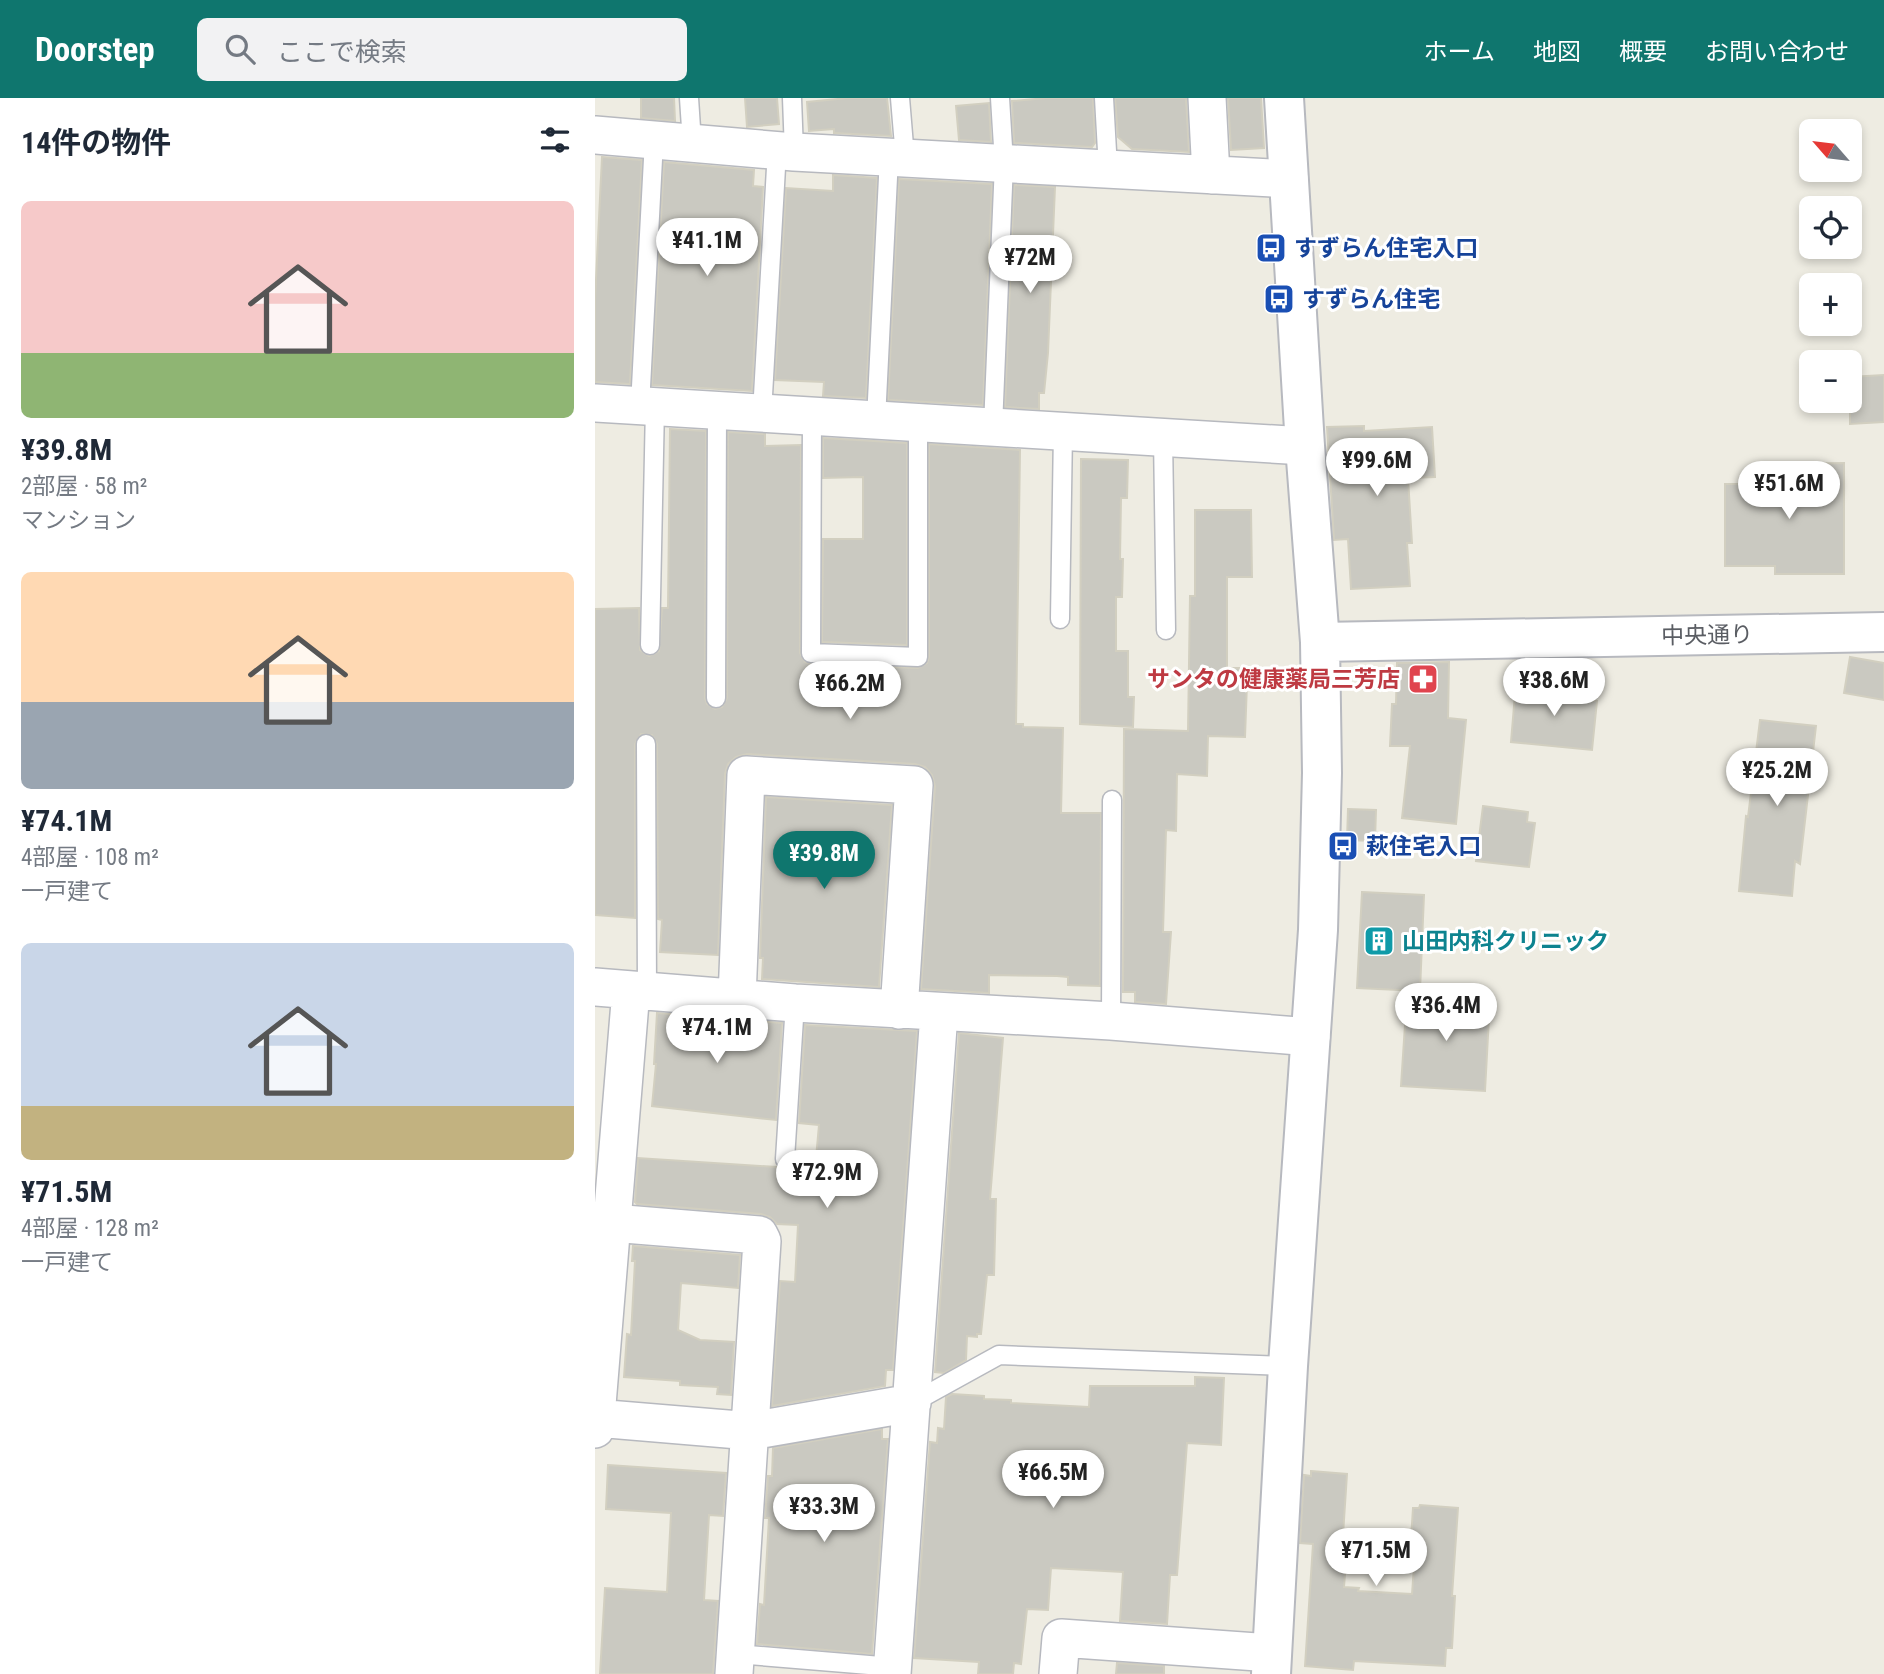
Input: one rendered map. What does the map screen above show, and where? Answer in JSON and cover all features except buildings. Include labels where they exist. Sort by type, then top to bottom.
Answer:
[{"type":"street","points":[[1207,98],[1211,175]]},
{"type":"street","points":[[1058,1674],[1061,1639],[1271,1664],[1318,930],[1322,773],[1320,642],[1284,98]]},
{"type":"street","points":[[595,135],[786,151],[1289,179]]},
{"type":"street","points":[[595,403],[1305,446]]},
{"type":"street","name":"中央通り","points":[[1320,642],[1884,632]]},
{"type":"street","points":[[737,998],[746,775],[914,785],[899,1010]]},
{"type":"street","points":[[595,987],[1311,1037]]},
{"type":"street","points":[[595,1429],[612,1223],[639,990]]},
{"type":"street","points":[[893,1671],[939,1013]]},
{"type":"street","points":[[612,1223],[759,1235],[762,1241],[735,1664]]},
{"type":"street","points":[[595,1418],[751,1431],[912,1403]]},
{"type":"lane","points":[[689,98],[692,143]]},
{"type":"lane","points":[[762,413],[792,98]]},
{"type":"lane","points":[[876,420],[900,98]]},
{"type":"lane","points":[[993,427],[1004,163],[1000,98]]},
{"type":"lane","points":[[1104,98],[1108,169]]},
{"type":"lane","points":[[650,645],[648,406],[654,140]]},
{"type":"lane","points":[[716,698],[717,410]]},
{"type":"lane","points":[[813,416],[811,653],[918,657],[918,422]]},
{"type":"lane","points":[[1059,619],[1063,431]]},
{"type":"lane","points":[[1163,437],[1166,630]]},
{"type":"lane","points":[[639,990],[646,744]]},
{"type":"lane","points":[[1111,1021],[1112,800]]},
{"type":"lane","points":[[785,1159],[795,1003]]},
{"type":"lane","points":[[912,1403],[999,1355],[1288,1366]]},
{"type":"lane","points":[[735,1664],[893,1671]]},
{"type":"place","name":"すずらん住宅入口","points":[[1271,248]]},
{"type":"place","name":"すずらん住宅","points":[[1279,299]]},
{"type":"place","name":"サンタの健康薬局三芳店","points":[[1423,679]]},
{"type":"place","name":"萩住宅入口","points":[[1343,846]]},
{"type":"place","name":"山田内科クリニック","points":[[1379,941]]}]
